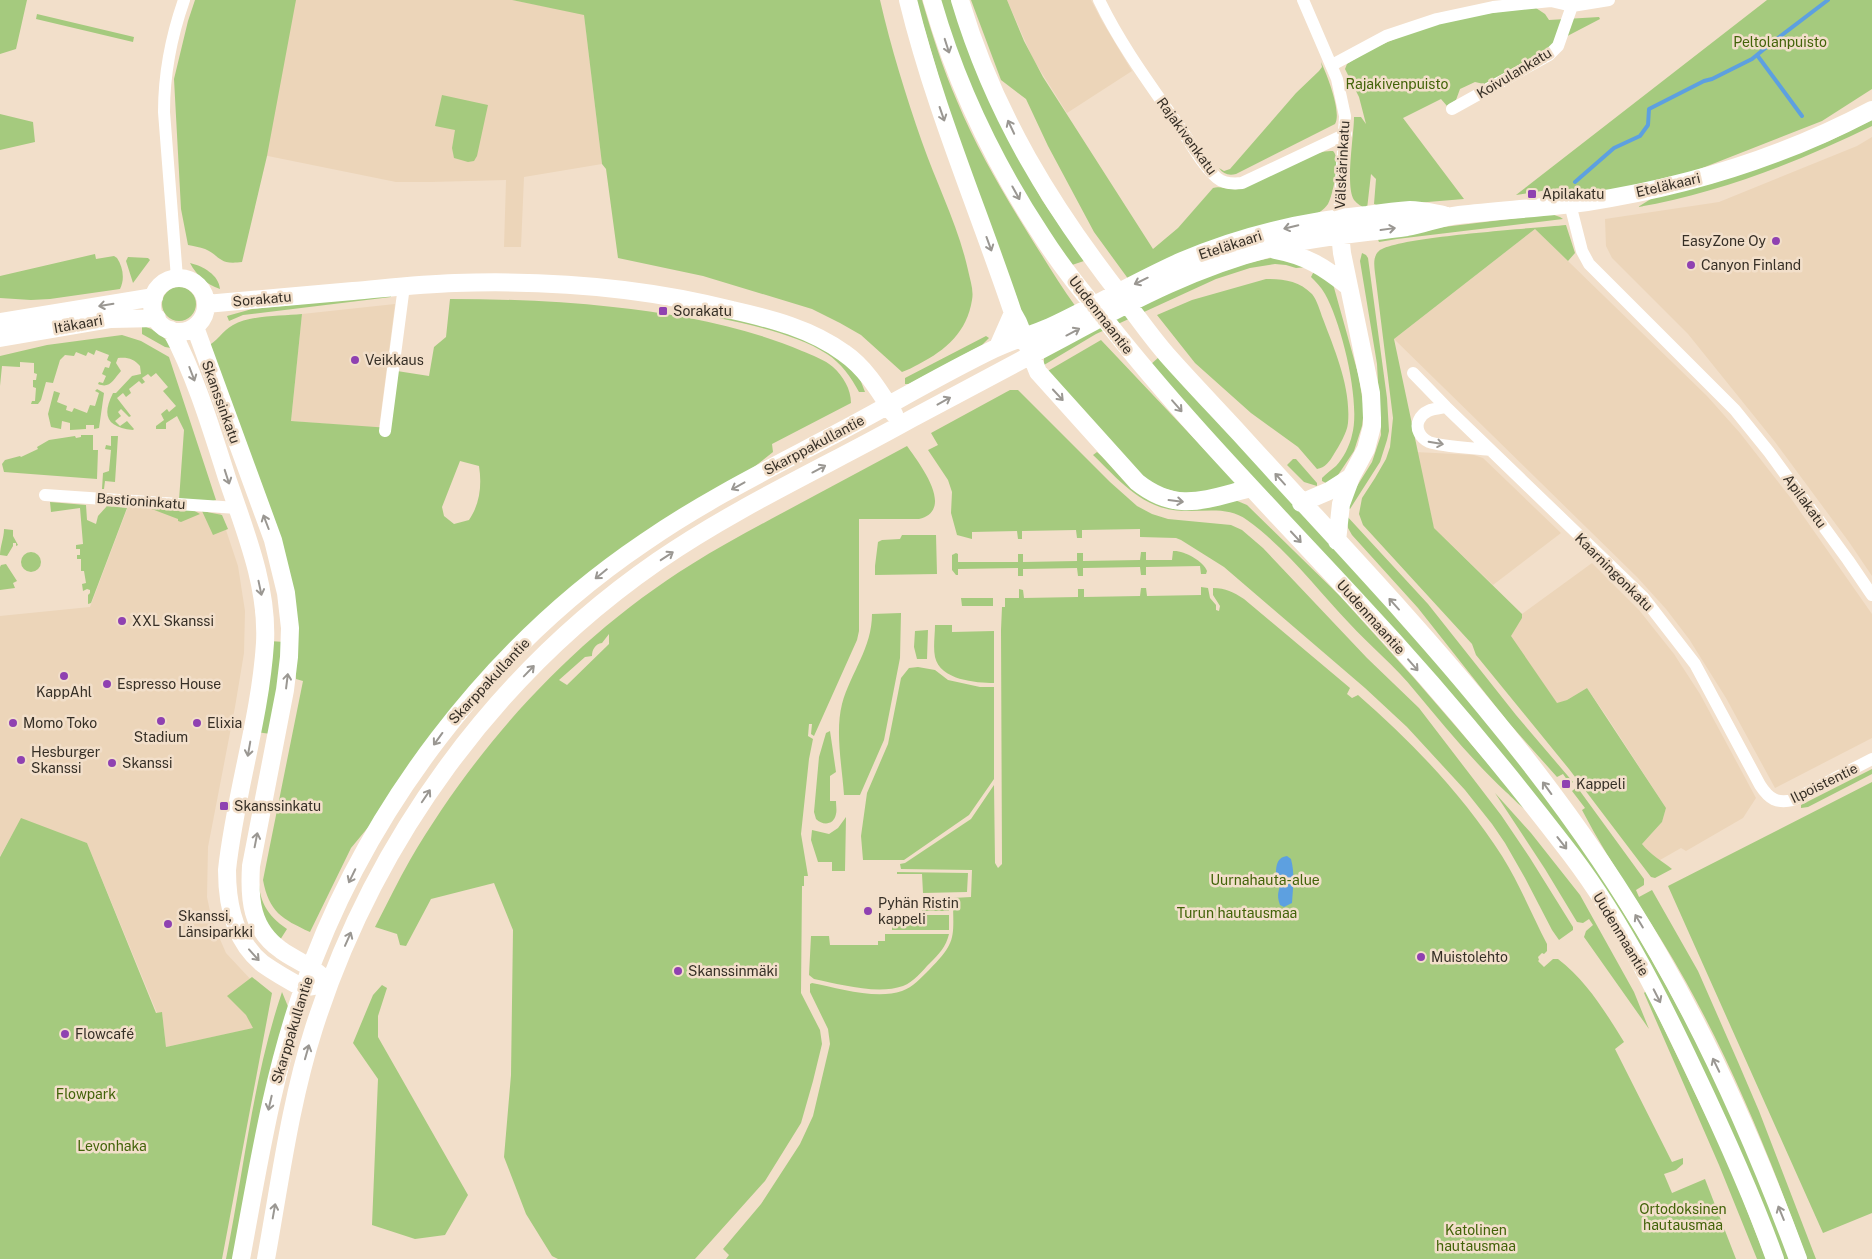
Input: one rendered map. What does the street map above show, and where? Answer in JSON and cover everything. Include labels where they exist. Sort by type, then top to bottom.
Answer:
[{"type":"main road","points":[[908,0],[916,34],[935,94],[1012,313],[1018,322],[1038,372],[1137,482],[1152,494],[1166,500],[1191,502],[1251,488]]},
{"type":"main road","name":"Uudenmaantie","points":[[932,0],[954,67],[973,114],[1042,237],[1070,276],[1144,370],[1423,675],[1566,847],[1605,904],[1644,970],[1678,1035],[1741,1173],[1775,1259]]},
{"type":"main road","name":"Uudenmaantie","points":[[960,0],[985,68],[1018,140],[1042,185],[1092,258],[1165,353],[1427,640],[1495,719],[1533,768],[1621,891],[1659,954],[1730,1093],[1761,1164],[1798,1259]]},
{"type":"main road","name":"Eteläkaari","points":[[1030,355],[1174,280],[1225,260],[1267,249],[1340,235],[1415,225],[1452,216],[1570,204],[1690,181],[1766,158],[1825,133],[1872,110]]},
{"type":"main road","name":"Eteläkaari","points":[[1024,338],[1051,327],[1193,257],[1234,242],[1280,229],[1339,218],[1413,210],[1452,216]]},
{"type":"main road","points":[[1337,541],[1341,504],[1351,477],[1366,449],[1372,426],[1370,393],[1349,287],[1339,218]]},
{"type":"main road","points":[[1267,249],[1290,252],[1315,262],[1349,287]]},
{"type":"main road","points":[[177,278],[187,279],[197,284],[204,294],[206,304],[203,317],[195,327],[184,331],[171,330],[163,326],[156,318],[153,308],[156,292],[164,283],[177,278]]},
{"type":"main road","name":"Sorakatu","points":[[206,304],[453,283],[514,282],[583,286],[665,296],[716,305],[770,319],[824,339],[846,354],[866,373],[901,425]]},
{"type":"main road","name":"Itäkaari","points":[[0,322],[154,297]]},
{"type":"main road","points":[[998,347],[1012,313]]},
{"type":"main road","name":"Itäkaari","points":[[0,338],[111,319],[128,317],[156,318]]},
{"type":"main road","name":"Skanssinkatu","points":[[195,327],[273,540],[282,572],[290,628],[288,674],[251,866],[250,889],[252,907],[262,930],[275,946],[311,967],[329,984]]},
{"type":"main road","name":"Skanssinkatu","points":[[171,330],[196,382],[250,547],[262,595],[264,613],[265,642],[251,737],[226,870],[228,900],[235,925],[250,950],[264,965],[303,988]]},
{"type":"main road","name":"Skarppakullantie","points":[[241,1259],[269,1105],[279,1064],[311,967],[324,934],[359,862],[394,801],[444,730],[520,646],[580,591],[644,542],[744,482],[888,404],[998,347],[1024,338]]},
{"type":"main road","name":"Skarppakullantie","points":[[266,1259],[292,1114],[313,1031],[329,984],[364,902],[382,868],[415,812],[463,745],[497,705],[538,662],[598,607],[662,559],[732,516],[1030,355]]},
{"type":"main road","points":[[1301,503],[1329,491],[1351,477]]},
{"type":"main road","points":[[303,988],[329,984]]},
{"type":"street","points":[[177,278],[164,112],[164,86],[166,64],[184,0]]},
{"type":"street","name":"Rajakivenkatu","points":[[1099,0],[1119,38],[1139,68],[1206,166],[1220,180],[1234,184],[1242,183],[1346,134]]},
{"type":"street","name":"Välskärinkatu","points":[[1303,0],[1332,65],[1345,116],[1346,134],[1339,218]]},
{"type":"street","points":[[1332,65],[1386,36],[1437,19],[1493,7],[1551,0],[1572,6],[1609,0]]},
{"type":"street","name":"Koivulankatu","points":[[1452,110],[1549,55],[1558,46],[1572,6]]},
{"type":"street","name":"Apilakatu","points":[[1570,204],[1582,251],[1589,264],[1735,410],[1780,467],[1872,595]]},
{"type":"street","points":[[385,431],[404,286]]},
{"type":"street","name":"Kaarningonkatu","points":[[1413,373],[1446,408],[1643,597],[1695,664],[1760,785],[1769,798],[1775,801]]},
{"type":"street","points":[[1446,408],[1424,412],[1418,423],[1421,437],[1430,442],[1490,450]]},
{"type":"street","name":"Bastioninkatu","points":[[45,495],[237,508]]},
{"type":"street","name":"Ilpoistentie","points":[[1775,801],[1793,800],[1872,759]]},
{"type":"shaded area","points":[[288,0],[512,0],[584,14],[602,164],[524,177],[521,247],[504,247],[506,180],[396,182],[258,154]]},
{"type":"shaded area","points":[[1007,0],[1091,0],[1132,71],[1067,113],[1033,59]]},
{"type":"shaded area","points":[[1872,137],[1872,576],[1775,442],[1688,334],[1612,258],[1606,246],[1605,219],[1719,202],[1857,146]]},
{"type":"shaded area","points":[[1535,229],[1707,396],[1740,433],[1790,497],[1872,614],[1872,738],[1775,788],[1726,698],[1689,639],[1666,609],[1637,577],[1394,339]]},
{"type":"shaded area","points":[[395,304],[379,428],[291,421],[302,314]]},
{"type":"shaded area","points":[[1415,452],[1474,455],[1483,458],[1561,533],[1493,585],[1434,528]]},
{"type":"shaded area","name":"Skanssi","points":[[132,496],[210,502],[216,500],[238,566],[245,611],[244,653],[208,847],[207,897],[212,921],[226,953],[254,983],[254,1028],[166,1047],[162,1013],[157,1013],[87,843],[21,819],[0,856],[0,616],[90,607]]},
{"type":"shaded area","points":[[1592,563],[1639,610],[1674,654],[1700,694],[1756,798],[1743,818],[1686,851],[1681,848],[1660,860],[1652,856],[1642,844],[1662,822],[1666,808],[1607,717],[1587,688],[1557,704],[1510,636],[1522,618],[1522,614]]},
{"type":"green space","points":[[0,0],[27,0],[16,49],[0,54]]},
{"type":"green space","points":[[195,0],[296,0],[267,156],[242,262],[224,261],[205,249],[188,245],[181,209],[174,79]]},
{"type":"green space","points":[[512,0],[880,0],[910,107],[959,237],[968,270],[972,300],[965,322],[954,339],[929,359],[902,372],[861,335],[812,309],[703,276],[618,258],[606,169],[602,164],[584,15]]},
{"type":"green space","points":[[916,0],[922,0],[947,76],[965,120],[984,157],[1025,228],[1076,307],[1033,328],[1026,327],[962,156]]},
{"type":"green space","points":[[940,0],[953,0],[1006,134],[1042,200],[1084,261],[1072,265],[1050,235],[1011,171],[978,105],[951,36]]},
{"type":"green space","points":[[971,0],[1007,0],[1024,41],[1043,77],[1153,249],[1178,228],[1213,188],[1243,188],[1301,159],[1333,151],[1336,168],[1334,185],[1328,204],[1323,210],[1312,216],[1129,280],[1094,232],[1048,146],[1026,99],[1001,80]]},
{"type":"green space","name":"Peltolanpuisto","points":[[1767,0],[1872,0],[1872,89],[1822,121],[1687,174],[1616,190],[1581,191],[1561,188],[1516,195]]},
{"type":"green space","name":"Rajakivenpuisto","points":[[1536,8],[1545,14],[1549,20],[1599,17],[1600,19],[1554,43],[1547,49],[1484,84],[1475,82],[1460,89],[1456,100],[1447,106],[1441,99],[1403,118],[1464,199],[1379,206],[1374,204],[1376,179],[1371,174],[1367,209],[1357,203],[1351,193],[1350,184],[1354,117],[1361,117],[1366,124],[1359,97],[1345,69],[1347,64],[1368,51],[1438,24],[1511,10]]},
{"type":"green space","points":[[37,14],[134,37],[133,42],[36,19]]},
{"type":"green space","points":[[1321,62],[1330,84],[1337,111],[1335,124],[1236,174],[1229,175],[1222,172],[1219,168],[1224,171],[1230,169],[1296,93],[1319,71],[1322,67]]},
{"type":"green space","points":[[442,95],[488,105],[477,156],[474,161],[468,162],[454,158],[452,148],[455,130],[435,126]]},
{"type":"green space","points":[[0,114],[33,122],[35,142],[0,150]]},
{"type":"green space","points":[[1872,120],[1872,126],[1816,152],[1758,175],[1698,194],[1638,207],[1654,197],[1713,183],[1762,167],[1829,141]]},
{"type":"green space","points":[[1551,214],[1563,219],[1379,242],[1377,237],[1394,233]]},
{"type":"green space","points":[[1566,225],[1575,253],[1568,261],[1535,229],[1394,339],[1434,528],[1522,614],[1522,618],[1511,636],[1557,703],[1567,700],[1587,688],[1666,808],[1662,822],[1642,844],[1672,869],[1655,878],[1651,877],[1569,769],[1476,655],[1472,644],[1363,525],[1359,514],[1362,498],[1386,459],[1390,447],[1393,418],[1374,261],[1377,253],[1390,246],[1437,237]]},
{"type":"green space","points":[[1362,253],[1368,258],[1387,398],[1389,431],[1380,462],[1350,509],[1348,508],[1349,499],[1372,462],[1381,435],[1377,364],[1360,261]]},
{"type":"green space","points":[[95,254],[96,259],[114,256],[117,258],[123,273],[120,289],[50,299],[0,298],[0,276]]},
{"type":"green space","points":[[128,257],[148,258],[150,260],[133,283],[126,261]]},
{"type":"green space","points":[[1276,257],[1308,267],[1296,268],[1275,264],[1250,268],[1216,279],[1096,334],[1044,365],[1044,357],[1048,354],[1159,297],[1188,284],[1246,263]]},
{"type":"green space","points":[[190,263],[210,272],[217,279],[220,289],[202,279]]},
{"type":"green space","points":[[1316,267],[1333,284],[1359,377],[1364,410],[1362,426],[1354,451],[1338,475],[1328,484],[1322,481],[1322,478],[1339,463],[1351,439],[1354,404],[1348,364],[1338,324],[1325,294],[1311,277]]},
{"type":"green space","points":[[1266,279],[1291,282],[1302,286],[1312,294],[1345,383],[1348,410],[1347,427],[1331,459],[1325,466],[1317,469],[1298,447],[1251,413],[1195,363],[1157,315],[1192,300]]},
{"type":"green space","points":[[179,287],[186,288],[191,292],[195,297],[195,311],[191,316],[186,320],[179,321],[172,320],[167,316],[163,311],[162,304],[163,297],[167,292],[172,288]]},
{"type":"green space","points":[[391,295],[391,297],[243,315],[229,321],[227,316],[252,309]]},
{"type":"green space","points":[[450,299],[552,302],[613,307],[685,317],[734,328],[781,342],[826,362],[840,374],[850,393],[851,403],[772,444],[773,452],[749,471],[552,605],[351,848],[310,932],[278,913],[269,900],[263,880],[303,681],[296,679],[292,611],[206,347],[229,327],[248,319],[302,314],[291,421],[390,428],[397,371],[429,376],[434,347],[446,337]],"holes":[[[460,461],[479,466],[480,487],[478,501],[473,514],[469,520],[454,524],[444,516],[442,507]]]},
{"type":"green space","points":[[676,309],[700,309],[796,334],[842,360],[860,379],[865,392],[859,392],[837,362],[811,345],[774,331]]},
{"type":"green space","points":[[142,326],[159,334],[171,348],[165,347],[142,334]]},
{"type":"green space","points":[[122,335],[141,341],[169,357],[216,500],[210,502],[179,500],[184,430],[177,416],[166,423],[166,429],[156,429],[156,426],[164,420],[161,414],[167,409],[169,412],[176,406],[163,391],[168,387],[156,373],[151,377],[148,374],[142,378],[145,382],[142,384],[139,381],[129,389],[131,393],[126,397],[123,393],[117,398],[131,416],[129,417],[121,409],[118,412],[121,416],[115,421],[120,426],[127,421],[133,430],[124,429],[109,419],[107,414],[109,401],[113,393],[116,393],[132,376],[141,374],[140,366],[133,360],[118,358],[116,363],[121,371],[111,383],[102,385],[98,384],[99,382],[103,383],[106,376],[102,374],[105,367],[109,368],[111,362],[107,360],[109,355],[96,350],[94,355],[88,352],[86,356],[76,352],[74,356],[65,355],[60,360],[53,383],[46,382],[38,404],[31,404],[32,401],[35,401],[36,388],[33,387],[33,380],[36,380],[37,374],[34,373],[34,363],[20,362],[20,367],[2,366],[0,386],[0,356],[47,345]]},
{"type":"green space","points":[[986,336],[989,338],[982,345],[909,384],[905,384],[905,378]]},
{"type":"green space","points":[[1101,340],[1239,486],[1188,495],[1148,484],[1046,372]]},
{"type":"green space","points":[[1159,357],[1403,622],[1495,732],[1569,829],[1625,914],[1699,1048],[1750,1154],[1790,1259],[1782,1259],[1592,873],[1150,365]]},
{"type":"green space","points":[[97,389],[104,393],[99,428],[94,429],[94,425],[86,425],[86,429],[70,430],[70,423],[62,421],[61,429],[51,427],[48,414],[54,391],[60,393],[57,402],[67,406],[66,410],[72,412],[74,408],[87,413],[90,405],[95,406],[99,393],[95,391]]},
{"type":"green space","points":[[1010,390],[1018,390],[1110,482],[1137,506],[1152,514],[1168,519],[1231,525],[1242,530],[1263,548],[1367,658],[1419,708],[1501,815],[1530,858],[1573,927],[1573,930],[1559,940],[1505,843],[1492,824],[1465,790],[1407,727],[1365,688],[1224,567],[1176,538],[1140,537],[1140,529],[1082,530],[1082,538],[1077,538],[1076,530],[1022,531],[1022,539],[1018,539],[1017,531],[972,532],[972,539],[957,535],[951,513],[952,492],[948,480],[928,450],[938,445],[931,433]]},
{"type":"green space","points":[[81,435],[93,435],[93,450],[98,450],[97,479],[4,472],[2,464],[5,460],[21,457],[38,449],[37,447],[49,440],[75,436],[76,438],[81,437]]},
{"type":"green space","points":[[111,436],[118,436],[115,482],[105,481],[104,489],[102,489],[103,473],[109,471],[111,450],[105,449],[106,445],[111,446]]},
{"type":"green space","points":[[907,446],[926,474],[935,496],[934,506],[930,514],[919,519],[859,519],[859,631],[857,640],[814,736],[811,734],[812,724],[809,724],[808,736],[813,739],[801,834],[808,876],[804,876],[804,886],[802,886],[801,993],[820,1030],[822,1044],[801,1123],[765,1181],[695,1259],[558,1259],[552,1256],[526,1214],[504,1157],[511,1075],[513,930],[494,883],[431,899],[406,946],[400,945],[397,934],[375,927],[410,860],[437,816],[467,774],[499,733],[570,658],[649,593],[711,552]],"holes":[[[609,634],[609,644],[567,685],[559,680],[585,657],[592,656],[594,648],[602,643]]]},
{"type":"green space","points":[[1097,452],[1138,490],[1235,500],[1247,505],[1339,595],[1529,811],[1517,803],[1482,768],[1399,673],[1357,631],[1288,556],[1261,531],[1239,515],[1230,512],[1173,510],[1150,503],[1129,489],[1111,473],[1093,455]]},
{"type":"green space","points":[[1293,459],[1296,459],[1317,483],[1317,486],[1304,482],[1287,465]]},
{"type":"green space","points":[[50,502],[86,505],[87,520],[96,524],[98,516],[107,506],[127,508],[91,603],[88,604],[90,590],[83,591],[82,584],[86,583],[84,571],[81,571],[81,559],[77,559],[77,555],[80,555],[80,549],[76,549],[76,545],[83,544],[80,508],[51,512]]},
{"type":"green space","points":[[149,508],[193,510],[200,514],[181,522],[178,519]]},
{"type":"green space","points":[[202,511],[222,515],[228,529],[213,535]]},
{"type":"green space","points":[[1345,514],[1428,604],[1516,715],[1573,782],[1570,784],[1563,774],[1557,777],[1508,722],[1418,608],[1352,535],[1348,528]]},
{"type":"green space","points":[[4,529],[13,530],[13,536],[18,545],[16,546],[16,543],[13,543],[7,556],[0,555]]},
{"type":"green space","points":[[902,535],[936,535],[937,574],[875,575],[878,542],[900,539]]},
{"type":"green space","points":[[1173,551],[1182,552],[1198,560],[1205,567],[1206,574],[1201,574],[1200,566],[1146,567],[1146,575],[1141,575],[1140,567],[1083,568],[1083,576],[1078,576],[1077,568],[1023,569],[1023,576],[1018,576],[1018,568],[958,569],[958,575],[952,570],[952,555],[956,553],[958,554],[958,562],[1018,562],[1018,554],[1023,554],[1023,562],[1077,561],[1077,553],[1083,553],[1083,561],[1140,560],[1141,552],[1146,552],[1146,560],[1172,560]]},
{"type":"green space","points":[[31,552],[38,555],[41,562],[38,569],[31,572],[24,569],[21,562],[24,555]]},
{"type":"green space","points":[[6,564],[17,581],[13,583],[15,588],[0,590],[0,567]]},
{"type":"green space","name":"Turun hautausmaa","points":[[1201,587],[1208,588],[1210,598],[1216,605],[1216,610],[1219,611],[1220,606],[1213,595],[1213,588],[1229,591],[1244,599],[1350,688],[1347,694],[1352,698],[1358,695],[1398,731],[1436,770],[1471,812],[1508,866],[1547,944],[1547,951],[1538,957],[1538,961],[1544,967],[1553,959],[1558,959],[1578,977],[1595,998],[1624,1042],[1615,1049],[1672,1162],[1683,1158],[1683,1164],[1676,1170],[1664,1174],[1672,1193],[1705,1179],[1736,1259],[726,1259],[729,1255],[723,1249],[761,1204],[800,1144],[813,1116],[830,1044],[828,1029],[810,992],[810,984],[869,994],[892,993],[902,991],[913,985],[938,960],[945,952],[952,938],[953,898],[971,897],[972,870],[901,869],[900,864],[905,863],[971,819],[994,785],[995,863],[998,868],[1002,864],[1001,630],[1002,607],[1005,607],[1005,598],[1019,598],[1019,589],[1023,590],[1024,598],[1078,597],[1078,589],[1084,589],[1084,597],[1140,596],[1141,588],[1146,588],[1147,596],[1201,595]]},
{"type":"green space","points":[[961,598],[993,598],[993,606],[962,606]]},
{"type":"green space","points":[[901,613],[900,658],[884,740],[860,795],[844,795],[839,737],[842,704],[869,638],[872,614]]},
{"type":"green space","points":[[935,625],[952,625],[952,632],[994,631],[994,683],[960,679],[944,671],[938,665],[935,657]]},
{"type":"green space","points":[[928,630],[927,659],[917,659],[914,647],[915,631]]},
{"type":"green space","points":[[269,641],[285,642],[271,734],[256,732]]},
{"type":"green space","points":[[918,667],[935,670],[948,680],[980,687],[994,687],[994,779],[969,815],[904,860],[863,860],[861,836],[867,793],[888,744],[901,678],[909,668]]},
{"type":"green space","points":[[830,731],[836,772],[830,776],[830,801],[836,801],[836,811],[835,818],[831,822],[822,823],[816,819],[814,812],[819,757],[826,733]]},
{"type":"green space","points":[[1872,769],[1872,774],[1808,807],[1801,808],[1801,805]]},
{"type":"green space","points":[[1872,782],[1872,1213],[1823,1233],[1668,886]]},
{"type":"green space","points":[[1577,787],[1644,879],[1644,885],[1636,890],[1639,897],[1652,890],[1698,971],[1759,1111],[1816,1259],[1807,1259],[1781,1188],[1752,1118],[1704,1015],[1674,960],[1594,832],[1582,810],[1585,808],[1572,791]]},
{"type":"green space","points":[[1495,793],[1531,833],[1580,895],[1634,992],[1649,1029],[1584,937],[1586,931],[1593,925],[1589,919],[1583,923],[1577,922]]},
{"type":"green space","points":[[846,817],[845,871],[832,871],[832,862],[818,862],[811,840],[812,830],[829,834],[838,828]]},
{"type":"green space","name":"Flowpark","points":[[21,818],[87,843],[156,1013],[162,1012],[166,1047],[253,1028],[246,1015],[227,996],[252,977],[272,993],[222,1259],[0,1259],[0,857]]},
{"type":"green space","points":[[259,869],[259,888],[264,904],[273,917],[287,929],[280,940],[264,921],[253,884]]},
{"type":"green space","points":[[897,872],[968,873],[967,892],[923,893],[922,874],[897,874]]},
{"type":"green space","points":[[923,898],[949,898],[949,911],[922,911]]},
{"type":"green space","points":[[917,915],[949,915],[949,930],[892,930],[892,919],[917,919]]},
{"type":"green space","points":[[885,934],[949,934],[944,947],[914,979],[903,986],[882,989],[858,988],[814,979],[809,975],[811,936],[829,936],[830,945],[878,945],[878,941],[885,941]]},
{"type":"green space","points":[[382,985],[387,988],[378,1016],[378,1037],[468,1195],[445,1235],[415,1239],[372,1225],[378,1079],[353,1043],[373,995]]},
{"type":"green space","points":[[1646,991],[1729,1164],[1766,1259],[1757,1259],[1719,1165],[1644,993]]},
{"type":"green space","points":[[282,992],[289,1009],[234,1259],[226,1259],[256,1091]]},
{"type":"water","points":[[1287,856],[1291,859],[1292,865],[1292,903],[1284,907],[1280,905],[1278,898],[1282,880],[1276,873],[1276,870],[1280,859]]},
{"type":"waterway","points":[[1575,182],[1614,148],[1640,136],[1648,125],[1649,109],[1752,59],[1828,0]]},
{"type":"waterway","points":[[1757,55],[1802,116]]},
{"type":"place","name":"Apilakatu","points":[[1532,194]]},
{"type":"place","name":"EasyZone Oy","points":[[1776,241]]},
{"type":"place","name":"Canyon Finland","points":[[1691,265]]},
{"type":"place","name":"Sorakatu","points":[[663,311]]},
{"type":"place","name":"Veikkaus","points":[[355,360]]},
{"type":"place","name":"XXL Skanssi","points":[[122,621]]},
{"type":"place","name":"KappAhl","points":[[64,676]]},
{"type":"place","name":"Espresso House","points":[[107,684]]},
{"type":"place","name":"Stadium","points":[[161,721]]},
{"type":"place","name":"Momo Toko","points":[[13,723]]},
{"type":"place","name":"Elixia","points":[[197,723]]},
{"type":"place","name":"Hesburger Skanssi","points":[[21,760]]},
{"type":"place","name":"Skanssi","points":[[112,763]]},
{"type":"place","name":"Kappeli","points":[[1566,784]]},
{"type":"place","name":"Skanssinkatu","points":[[224,806]]},
{"type":"place","name":"Pyhän Ristin kappeli","points":[[868,911]]},
{"type":"place","name":"Skanssi, Länsiparkki","points":[[168,924]]},
{"type":"place","name":"Muistolehto","points":[[1421,957]]},
{"type":"place","name":"Skanssinmäki","points":[[678,971]]},
{"type":"place","name":"Flowcafé","points":[[65,1034]]},
{"type":"park label","name":"Uurnahauta-alue","points":[[1265,880]]},
{"type":"park label","name":"Levonhaka","points":[[112,1146]]},
{"type":"park label","name":"Ortodoksinen hautausmaa","points":[[1683,1218]]},
{"type":"park label","name":"Katolinen hautausmaa","points":[[1476,1238]]}]
